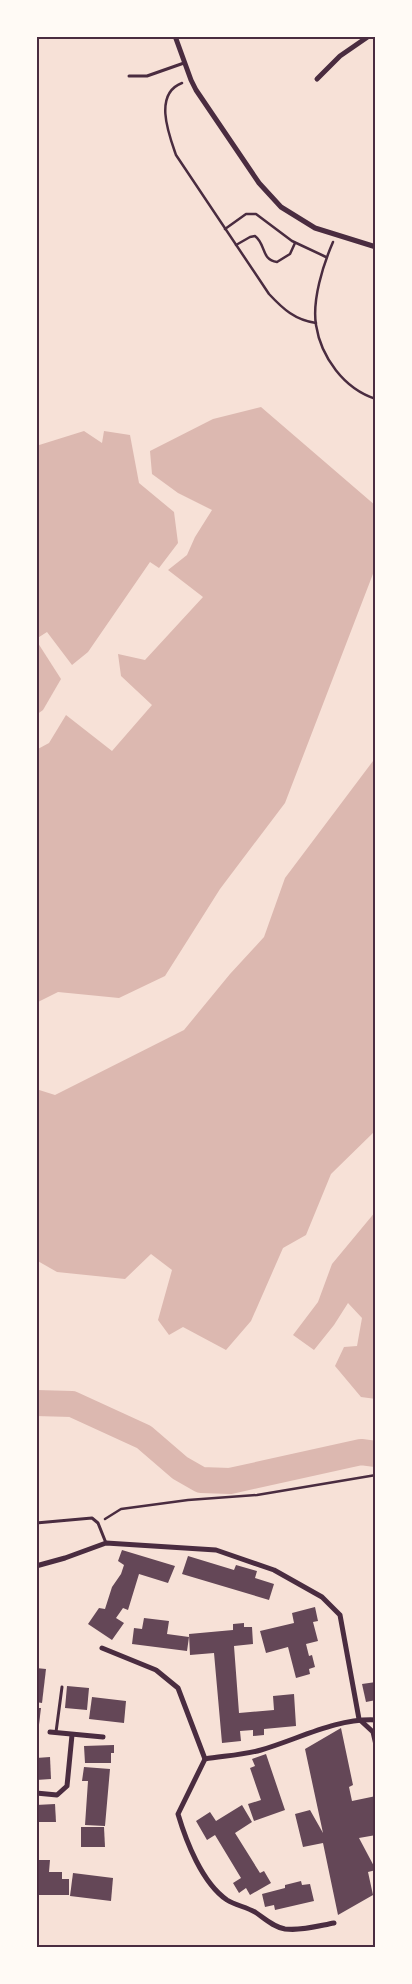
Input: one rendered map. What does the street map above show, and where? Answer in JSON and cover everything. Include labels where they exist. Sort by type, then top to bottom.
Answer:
[{"type":"street","points":[[175,36],[191,80],[259,183],[281,207],[315,228],[376,247]]},
{"type":"street","points":[[317,79],[340,56],[368,36]]},
{"type":"street","points":[[36,1566],[106,1544],[216,1550],[274,1570],[322,1597],[340,1616],[359,1719],[373,1732],[376,1745]]},
{"type":"street","points":[[102,1648],[156,1670],[178,1688],[205,1760],[178,1814],[190,1848],[213,1886],[227,1900],[247,1908],[283,1929],[299,1930],[334,1924]]},
{"type":"street","points":[[205,1760],[259,1750],[334,1724],[359,1719],[376,1720]]},
{"type":"street","points":[[53,1732],[103,1737]]},
{"type":"street","points":[[36,1793],[57,1795],[67,1786],[72,1735]]},
{"type":"lane","points":[[129,76],[147,76],[184,63]]},
{"type":"lane","points":[[36,1523],[92,1518],[98,1523],[106,1544]]},
{"type":"lane","points":[[53,1732],[62,1687]]},
{"type":"path","points":[[191,80],[179,84],[171,92],[165,105],[168,131],[176,156],[269,294],[283,309],[296,318],[316,323]]},
{"type":"path","points":[[225,229],[241,217],[251,213],[256,214],[295,242],[326,257]]},
{"type":"path","points":[[336,234],[326,257],[319,284],[316,323],[320,342],[332,365],[346,382],[376,399]]},
{"type":"path","points":[[236,245],[255,236],[260,240],[264,254],[268,259],[277,262],[290,254],[295,242]]},
{"type":"path","points":[[98,1523],[121,1509],[188,1500],[257,1494],[376,1475]]},
{"type":"shaded area","points":[[261,407],[376,506],[376,566],[285,803],[220,889],[165,976],[119,998],[58,992],[36,1003],[36,750],[49,743],[66,715],[112,751],[152,705],[121,676],[118,654],[145,660],[203,597],[168,570],[187,555],[195,537],[212,510],[178,493],[152,474],[150,451],[213,419]]},
{"type":"shaded area","points":[[84,431],[102,443],[104,431],[130,435],[139,483],[174,512],[178,543],[159,568],[150,562],[88,652],[72,665],[47,632],[36,639],[36,446]]},
{"type":"shaded area","points":[[36,640],[61,679],[43,710],[36,715]]},
{"type":"shaded area","points":[[376,757],[376,1130],[331,1174],[306,1235],[283,1248],[251,1321],[226,1350],[183,1327],[169,1335],[158,1320],[172,1270],[151,1254],[125,1279],[57,1272],[36,1260],[36,1089],[55,1095],[184,1030],[230,974],[264,937],[285,878]]},
{"type":"shaded area","points":[[376,1211],[376,1399],[361,1397],[335,1366],[344,1347],[357,1346],[362,1318],[348,1303],[334,1325],[314,1350],[293,1335],[318,1302],[332,1264]]},
{"type":"building","points":[[122,1550],[175,1566],[168,1583],[139,1574],[128,1610],[123,1608],[116,1618],[124,1623],[112,1640],[88,1624],[99,1608],[105,1609],[112,1587],[121,1574],[124,1565],[118,1561]]},
{"type":"building","points":[[188,1556],[234,1570],[236,1565],[257,1571],[255,1578],[274,1584],[269,1600],[182,1574]]},
{"type":"building","points":[[315,1607],[318,1621],[313,1622],[318,1641],[306,1644],[309,1656],[312,1655],[315,1667],[309,1669],[310,1674],[296,1678],[288,1647],[266,1653],[260,1631],[294,1623],[292,1613]]},
{"type":"building","points":[[144,1618],[169,1621],[167,1634],[189,1637],[187,1651],[132,1644],[134,1628],[142,1629]]},
{"type":"building","points":[[244,1623],[244,1627],[252,1627],[253,1644],[234,1646],[239,1713],[274,1710],[273,1696],[294,1694],[296,1726],[264,1729],[264,1735],[253,1736],[253,1730],[240,1731],[241,1741],[222,1743],[214,1653],[190,1655],[189,1634],[233,1630],[233,1624]]},
{"type":"building","points":[[36,1668],[46,1669],[42,1703],[36,1702]]},
{"type":"building","points":[[376,1682],[376,1700],[366,1702],[362,1684]]},
{"type":"building","points":[[67,1686],[89,1688],[87,1710],[65,1708]]},
{"type":"building","points":[[92,1697],[126,1701],[124,1723],[89,1719]]},
{"type":"building","points":[[36,1708],[41,1708],[37,1741],[36,1741]]},
{"type":"building","points":[[341,1728],[353,1785],[349,1787],[352,1801],[376,1796],[376,1835],[359,1838],[376,1870],[368,1872],[373,1895],[338,1915],[323,1843],[303,1847],[295,1814],[310,1810],[323,1833],[305,1749]]},
{"type":"building","points":[[114,1745],[114,1753],[111,1753],[111,1763],[85,1763],[84,1746]]},
{"type":"building","points":[[266,1754],[285,1810],[254,1821],[248,1804],[261,1800],[250,1768],[255,1766],[252,1759]]},
{"type":"building","points":[[50,1757],[51,1779],[36,1780],[36,1758]]},
{"type":"building","points":[[84,1767],[110,1769],[105,1826],[85,1825],[88,1781],[82,1781]]},
{"type":"building","points":[[55,1804],[56,1822],[36,1822],[36,1805]]},
{"type":"building","points":[[242,1805],[252,1822],[235,1833],[260,1873],[264,1871],[271,1883],[250,1895],[246,1888],[239,1893],[233,1883],[241,1878],[215,1835],[207,1840],[196,1821],[210,1812],[216,1821]]},
{"type":"building","points":[[81,1827],[104,1827],[105,1847],[81,1847]]},
{"type":"building","points":[[36,1860],[50,1860],[49,1872],[62,1872],[62,1879],[69,1879],[69,1895],[36,1895]]},
{"type":"building","points":[[73,1873],[113,1878],[111,1901],[70,1896]]},
{"type":"building","points":[[301,1881],[302,1885],[310,1884],[314,1901],[275,1910],[274,1905],[265,1907],[262,1894],[285,1888],[285,1885]]},
{"type":"waterway","points":[[36,1403],[72,1404],[144,1437],[180,1468],[201,1480],[230,1481],[361,1452],[376,1454]]}]
